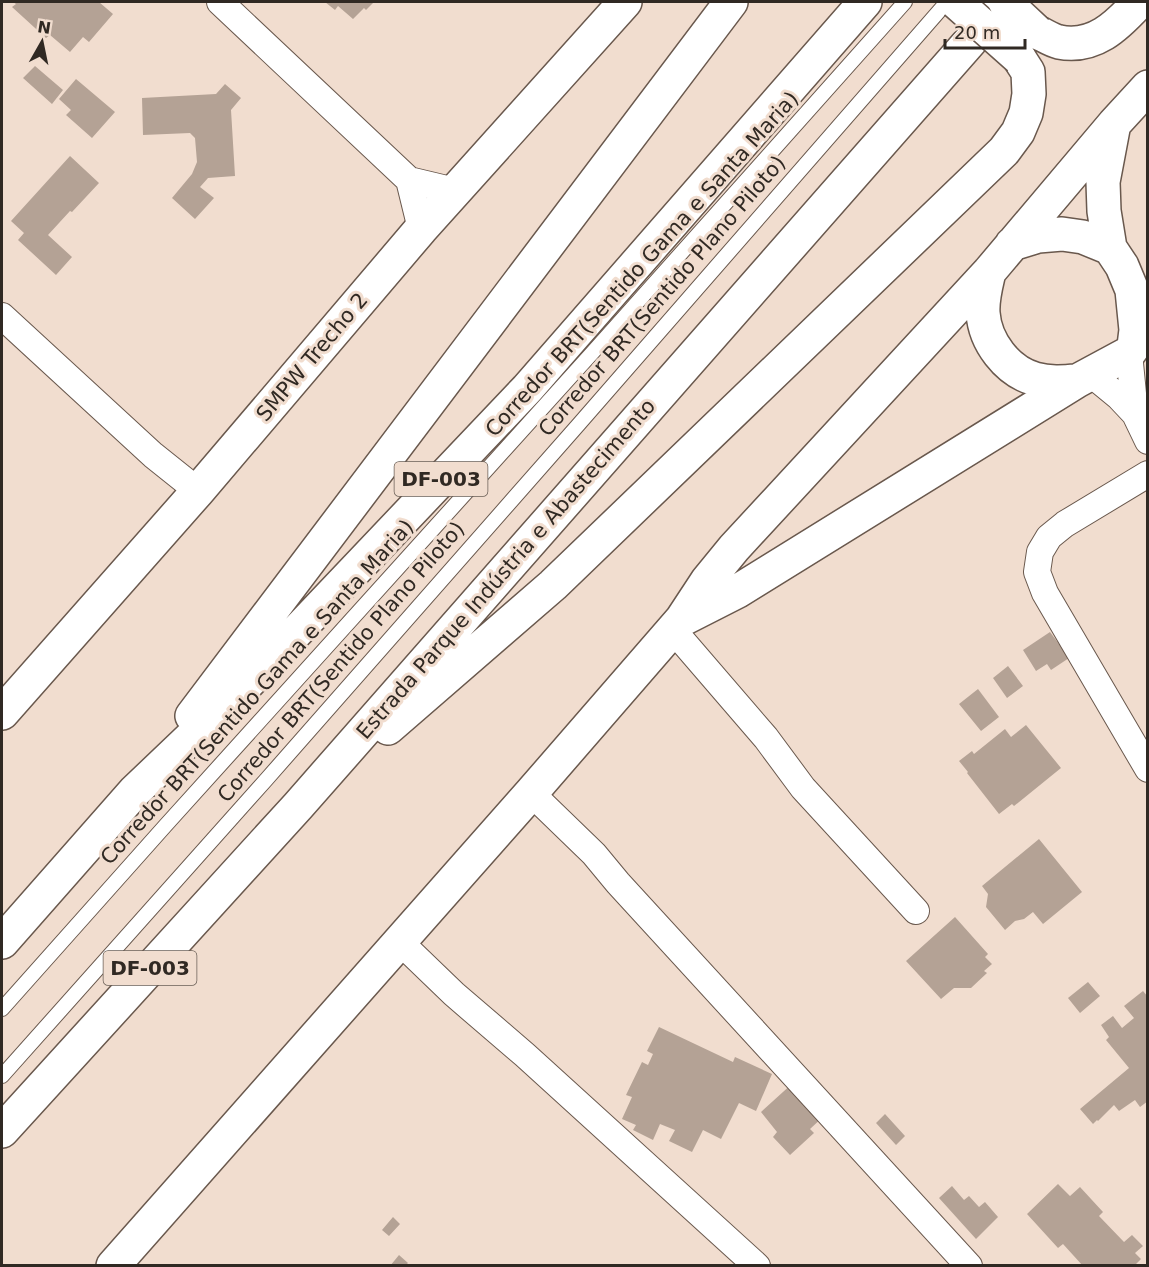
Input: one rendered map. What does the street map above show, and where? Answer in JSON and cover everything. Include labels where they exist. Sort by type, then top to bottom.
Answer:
[{"type":"main road","name":"SMPW Trecho 2","points":[[2,713],[198,491],[421,229],[625,2]]},
{"type":"main road","points":[[135,791],[731,2]]},
{"type":"main road","name":"DF-003","points":[[2,942],[135,791],[243,688],[527,389],[865,2]]},
{"type":"main road","points":[[956,2],[1028,45],[1057,41],[1075,44],[1093,39],[1114,28],[1139,2]]},
{"type":"main road","points":[[298,806],[553,585],[1004,151],[1018,132],[1026,112],[1029,94],[1028,45],[1005,2]]},
{"type":"main road","name":"Estrada Parque Indústria e Abastecimento","points":[[2,1131],[298,806],[1005,2]]},
{"type":"main road","points":[[113,1266],[677,625],[729,554],[988,272],[1113,124],[1148,87]]},
{"type":"main road","points":[[677,625],[738,591],[1084,377],[1137,347],[1132,290],[1126,265],[1104,211],[1102,182],[1113,124]]},
{"type":"main road","points":[[1012,244],[1038,236],[1062,234],[1083,237],[1126,265]]},
{"type":"main road","points":[[988,272],[983,315],[988,335],[999,354],[1015,369],[1034,378],[1055,382],[1084,377]]},
{"type":"street","points":[[220,2],[409,180],[455,191]]},
{"type":"street","points":[[409,180],[421,229]]},
{"type":"street","points":[[2,316],[153,455],[198,491]]},
{"type":"street","points":[[1135,414],[1137,347]]},
{"type":"street","points":[[1084,377],[1119,397],[1135,414],[1148,441]]},
{"type":"street","points":[[1148,474],[1065,524],[1049,537],[1040,552],[1037,572],[1045,593],[1148,769]]},
{"type":"street","points":[[677,625],[803,788],[916,911]]},
{"type":"street","points":[[531,793],[594,854],[969,1266]]},
{"type":"street","points":[[399,942],[757,1266]]},
{"type":"lane","name":"Corredor BRT(Sentido Gama e Santa Maria)","points":[[2,1010],[196,790],[593,352],[905,2]]},
{"type":"lane","name":"Corredor BRT(Sentido Plano Piloto)","points":[[2,1076],[257,790],[947,2]]},
{"type":"building","points":[[13,2],[99,2],[113,14],[89,42],[83,37],[70,52],[50,35],[46,38],[12,7],[16,4]]},
{"type":"building","points":[[325,2],[374,2],[353,19],[338,6],[335,10]]},
{"type":"building","points":[[35,66],[63,90],[52,104],[23,78]]},
{"type":"building","points":[[76,79],[115,112],[92,138],[66,115],[71,110],[59,99]]},
{"type":"building","points":[[225,84],[241,98],[231,110],[235,176],[208,178],[200,187],[214,198],[195,219],[172,198],[192,174],[197,162],[195,138],[190,133],[143,135],[142,98],[216,94]]},
{"type":"building","points":[[70,156],[99,183],[48,235],[72,257],[56,275],[18,240],[24,233],[11,221]]},
{"type":"building","points":[[1050,632],[1059,644],[1065,640],[1075,654],[1051,670],[1047,664],[1036,671],[1023,650]]},
{"type":"building","points":[[1008,666],[1023,686],[1007,698],[993,678]]},
{"type":"building","points":[[978,689],[999,717],[981,731],[959,704]]},
{"type":"building","points":[[1026,725],[1061,768],[1014,806],[1012,804],[999,814],[959,761],[972,751],[974,754],[1005,729],[1011,737]]},
{"type":"building","points":[[1039,839],[1082,892],[1043,924],[1033,912],[1024,919],[1015,921],[1005,930],[986,907],[988,894],[982,886]]},
{"type":"building","points":[[955,917],[988,954],[985,957],[992,964],[984,971],[987,973],[971,988],[954,988],[941,999],[906,961]]},
{"type":"building","points":[[1088,982],[1100,996],[1080,1013],[1068,998]]},
{"type":"building","points":[[1143,991],[1148,997],[1148,1101],[1140,1107],[1135,1100],[1119,1111],[1114,1105],[1093,1124],[1080,1109],[1129,1068],[1106,1040],[1109,1037],[1101,1025],[1113,1016],[1122,1028],[1134,1018],[1124,1006]]},
{"type":"building","points":[[659,1027],[733,1062],[735,1057],[772,1074],[756,1111],[739,1103],[721,1139],[703,1130],[692,1152],[669,1141],[675,1130],[660,1124],[653,1140],[633,1130],[636,1125],[622,1119],[632,1097],[626,1095],[642,1062],[648,1065],[653,1054],[647,1051]]},
{"type":"building","points":[[794,1082],[824,1116],[810,1129],[814,1133],[790,1155],[773,1137],[777,1132],[761,1112]]},
{"type":"building","points":[[885,1114],[905,1136],[896,1145],[876,1123]]},
{"type":"building","points":[[1058,1184],[1070,1196],[1080,1187],[1103,1212],[1099,1216],[1124,1242],[1132,1235],[1143,1246],[1135,1253],[1141,1259],[1134,1266],[1083,1266],[1063,1244],[1058,1248],[1027,1214]]},
{"type":"building","points":[[952,1186],[964,1200],[969,1196],[979,1207],[985,1202],[998,1217],[976,1239],[939,1198]]},
{"type":"building","points":[[393,1217],[400,1224],[389,1236],[382,1230]]},
{"type":"building","points":[[399,1255],[408,1263],[405,1266],[390,1266]]}]
